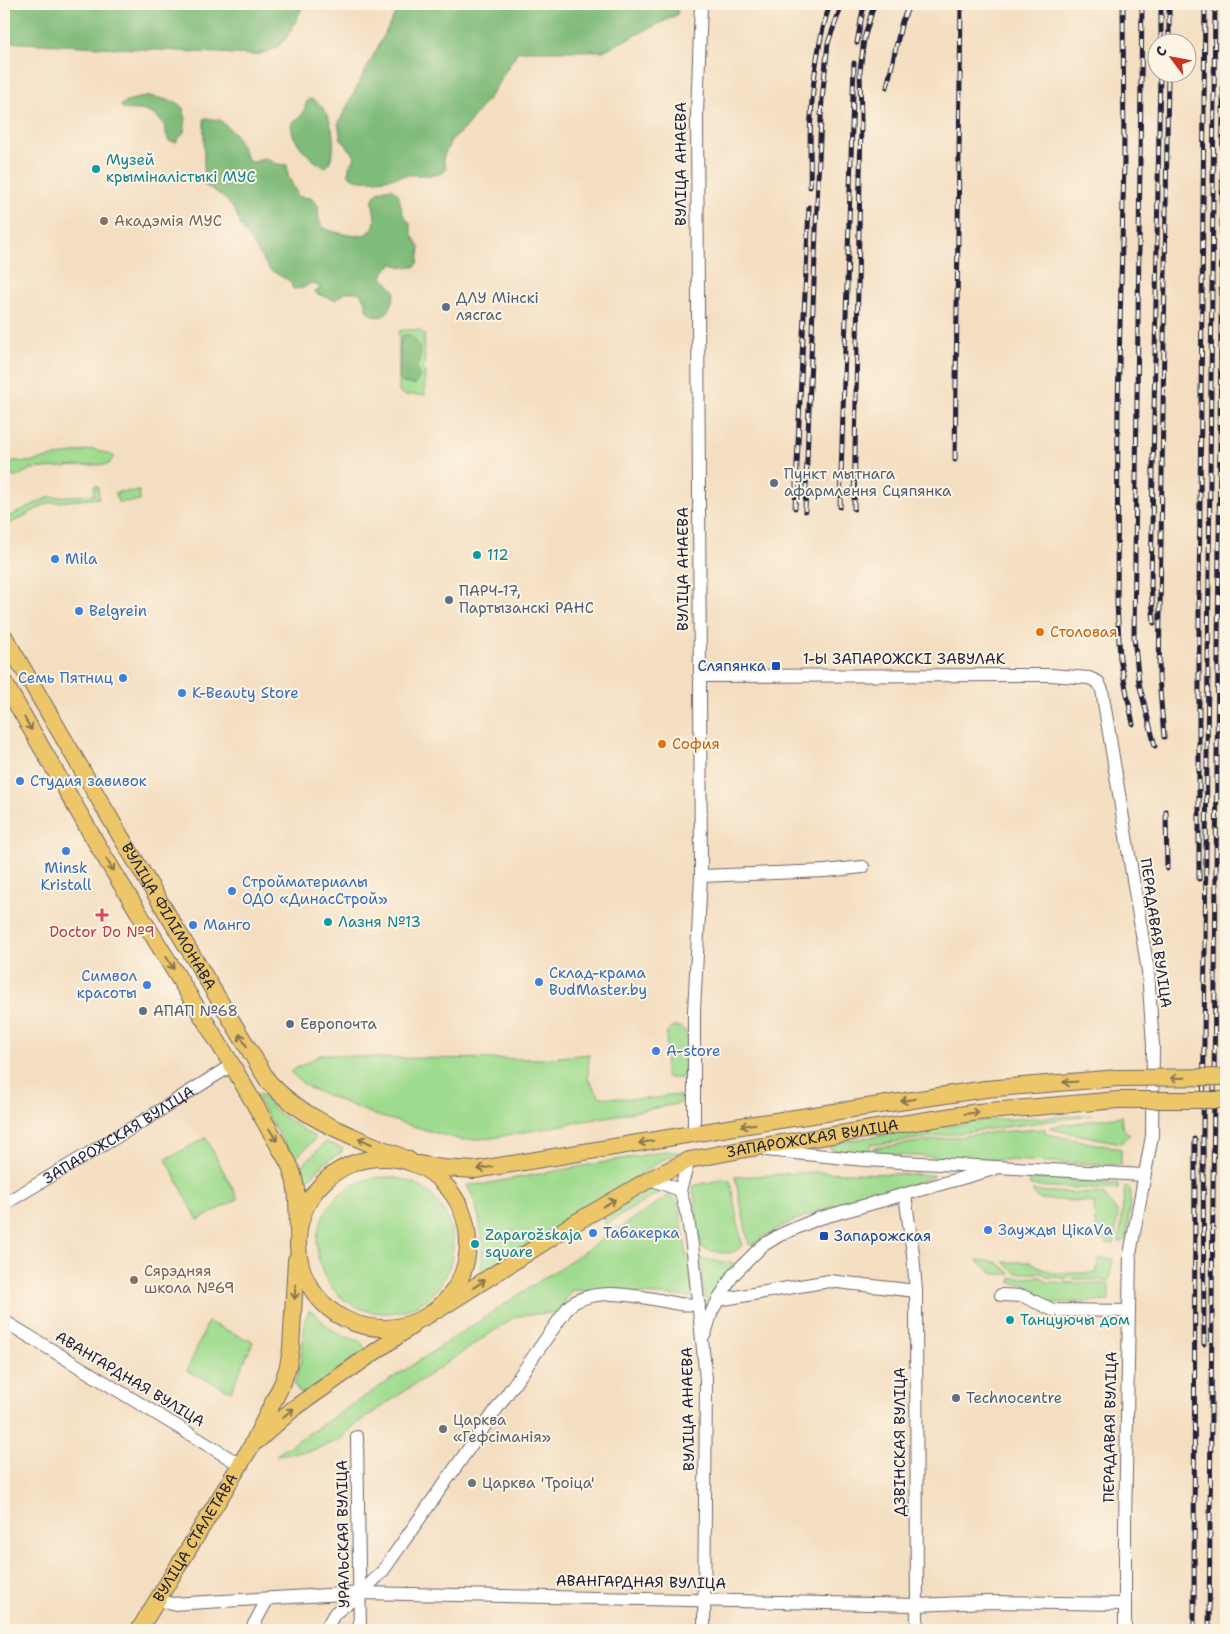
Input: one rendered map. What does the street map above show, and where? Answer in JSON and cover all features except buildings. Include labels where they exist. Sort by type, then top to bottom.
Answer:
[{"type":"main road","name":"ВУЛІЦА ФІЛІМОНАВА","points":[[4,636],[121,837],[268,1081],[291,1103],[318,1120],[414,1162]]},
{"type":"main road","name":"ВУЛІЦА ФІЛІМОНАВА","points":[[4,682],[101,851],[232,1065],[292,1170],[297,1196],[297,1238]]},
{"type":"main road","name":"ЗАПАРОЖСКАЯ ВУЛІЦА","points":[[414,1162],[442,1168],[475,1170],[985,1088],[1118,1078],[1226,1077]]},
{"type":"main road","name":"ЗАПАРОЖСКАЯ ВУЛІЦА","points":[[438,1310],[568,1226],[650,1178],[689,1160],[751,1148],[978,1112],[1118,1100],[1226,1100]]},
{"type":"main road","points":[[391,1157],[414,1162],[433,1172],[446,1184],[456,1198],[468,1232],[465,1266],[459,1283],[450,1298],[438,1310],[294,1409],[252,1445],[283,1382],[288,1366],[293,1328],[297,1238],[302,1214],[311,1197],[323,1182],[337,1171],[354,1162],[372,1158],[391,1157]]},
{"type":"main road","points":[[297,1238],[300,1264],[309,1284],[322,1302],[339,1315],[358,1324],[379,1328],[401,1326],[422,1320]]},
{"type":"main road","name":"ВУЛІЦА СТАЛЕТАВА","points":[[138,1630],[252,1445]]},
{"type":"street","name":"ВУЛІЦА АНАЕВА","points":[[694,1134],[694,1011],[701,876],[697,114],[701,4]]},
{"type":"street","name":"1-Ы ЗАПАРОЖСКІ ЗАВУЛАК","points":[[700,676],[1051,675],[1089,678],[1098,682],[1102,690]]},
{"type":"street","name":"ПЕРАДАВАЯ ВУЛІЦА","points":[[1102,690],[1148,971],[1153,1045],[1152,1136],[1130,1254],[1125,1630]]},
{"type":"street","points":[[701,876],[826,871],[863,866]]},
{"type":"street","name":"ЗАПАРОЖСКАЯ ВУЛІЦА","points":[[4,1204],[140,1123],[232,1065]]},
{"type":"street","points":[[751,1148],[865,1160],[1144,1175]]},
{"type":"street","points":[[650,1178],[680,1190],[689,1160]]},
{"type":"street","points":[[703,1339],[712,1311],[733,1275],[762,1246],[780,1235],[817,1220],[956,1179],[979,1175],[1001,1167]]},
{"type":"street","name":"ВУЛІЦА АНАЕВА","points":[[680,1190],[689,1228],[706,1379],[704,1630]]},
{"type":"street","name":"ДЗВІНСКАЯ ВУЛІЦА","points":[[905,1194],[916,1291],[917,1630]]},
{"type":"street","points":[[718,1300],[829,1281],[916,1291]]},
{"type":"street","points":[[325,1630],[335,1613],[361,1593],[382,1572],[561,1315],[576,1300],[596,1295],[630,1295],[699,1305]]},
{"type":"street","points":[[1001,1295],[1023,1296],[1053,1310],[1128,1311]]},
{"type":"street","name":"АВАНГАРДНАЯ ВУЛІЦА","points":[[4,1321],[239,1464]]},
{"type":"street","name":"УРАЛЬСКАЯ ВУЛІЦА","points":[[358,1437],[360,1630]]},
{"type":"street","name":"АВАНГАРДНАЯ ВУЛІЦА","points":[[157,1600],[172,1604],[361,1593],[917,1605],[986,1602],[1124,1604]]},
{"type":"street","points":[[251,1630],[268,1598]]},
{"type":"green space","points":[[4,4],[304,4],[287,37],[281,44],[275,49],[255,55],[4,42]]},
{"type":"green space","points":[[400,4],[678,4],[677,15],[603,51],[518,51],[491,95],[463,130],[451,140],[443,158],[446,169],[443,173],[360,180],[349,175],[349,167],[355,156],[341,139],[338,124]]},
{"type":"green space","points":[[150,96],[177,102],[183,108],[186,119],[184,132],[176,142],[169,141],[162,122],[153,114],[141,110],[122,108],[121,105],[130,100]]},
{"type":"green space","points":[[310,99],[318,102],[324,109],[332,129],[333,151],[331,160],[326,167],[314,161],[302,149],[291,129],[292,123],[303,114],[307,101]]},
{"type":"green space","points":[[204,118],[220,120],[235,134],[249,161],[254,162],[265,158],[277,164],[287,165],[288,176],[299,197],[311,198],[318,205],[322,226],[329,230],[343,234],[365,235],[374,226],[373,200],[375,195],[385,189],[392,188],[398,194],[403,214],[410,224],[412,235],[420,248],[418,264],[414,267],[403,267],[393,264],[385,270],[382,277],[395,291],[392,304],[386,314],[378,317],[372,315],[366,310],[366,302],[359,292],[346,292],[335,300],[317,294],[315,292],[319,290],[319,286],[311,283],[303,288],[293,289],[290,281],[270,270],[240,225],[232,206],[216,192],[204,185]]},
{"type":"green space","points":[[419,330],[424,334],[425,395],[405,395],[399,392],[399,331]]},
{"type":"green space","points":[[403,335],[410,335],[416,342],[420,354],[416,368],[419,377],[415,385],[403,383],[399,378],[400,343]]},
{"type":"green space","points":[[93,449],[114,456],[109,464],[31,469],[15,477],[4,473],[4,468],[14,461],[29,462]]},
{"type":"green space","points":[[94,486],[98,486],[99,498],[48,503],[4,527],[4,512],[10,516],[49,497],[94,495]]},
{"type":"green space","points":[[139,491],[140,501],[118,502],[115,492]]},
{"type":"green space","points":[[673,1026],[680,1027],[687,1033],[687,1070],[682,1078],[668,1078],[665,1074],[667,1033]]},
{"type":"green space","points":[[322,1054],[379,1058],[541,1059],[589,1054],[588,1079],[600,1097],[637,1099],[659,1098],[667,1095],[679,1096],[682,1103],[492,1138],[461,1140],[375,1115],[307,1087],[290,1072]]},
{"type":"green space","points":[[259,1093],[278,1113],[316,1138],[294,1160],[256,1096]]},
{"type":"green space","points":[[1093,1115],[871,1145],[866,1154],[834,1151],[825,1144],[985,1120]]},
{"type":"green space","points":[[1122,1116],[1123,1127],[1130,1135],[1121,1143],[1050,1129],[1050,1127]]},
{"type":"green space","points":[[1045,1129],[1046,1134],[1121,1149],[1121,1165],[870,1154],[873,1148],[995,1132]]},
{"type":"green space","points":[[206,1138],[238,1199],[198,1220],[166,1159]]},
{"type":"green space","points":[[326,1142],[342,1148],[342,1152],[326,1162],[301,1186],[297,1170]]},
{"type":"green space","points":[[666,1151],[681,1152],[661,1161],[483,1274],[481,1270],[480,1226],[476,1205],[467,1185],[484,1184]]},
{"type":"green space","points":[[813,1172],[933,1175],[933,1177],[822,1210],[786,1224],[752,1245],[749,1244],[735,1177]]},
{"type":"green space","points":[[385,1177],[411,1182],[423,1188],[433,1197],[442,1207],[448,1219],[453,1245],[448,1271],[442,1283],[433,1293],[423,1302],[411,1308],[385,1313],[359,1308],[347,1302],[337,1293],[328,1283],[322,1271],[317,1245],[322,1219],[328,1207],[337,1197],[347,1188],[359,1182]]},
{"type":"green space","points":[[1029,1178],[1118,1184],[1118,1190],[1030,1186]]},
{"type":"green space","points":[[724,1179],[730,1181],[742,1245],[733,1252],[728,1253],[701,1248],[693,1186]]},
{"type":"green space","points":[[1125,1186],[1128,1187],[1131,1193],[1127,1237],[1119,1243]]},
{"type":"green space","points":[[656,1187],[663,1190],[606,1224],[603,1220],[645,1192]]},
{"type":"green space","points":[[1032,1191],[1103,1194],[1118,1213],[1114,1244],[1105,1243],[1098,1234],[1095,1224],[1094,1202],[1041,1199],[1037,1198]]},
{"type":"green space","points":[[670,1195],[676,1201],[679,1209],[691,1279],[692,1297],[572,1290],[558,1312],[516,1316],[356,1424],[340,1440],[310,1451],[276,1455]]},
{"type":"green space","points":[[700,1259],[734,1263],[706,1307]]},
{"type":"green space","points":[[1098,1259],[1113,1259],[1109,1281],[1047,1277],[1043,1273],[1016,1273],[1003,1262],[1031,1262],[1052,1273],[1097,1273]]},
{"type":"green space","points":[[977,1260],[997,1262],[1011,1274],[994,1274]]},
{"type":"green space","points":[[1042,1277],[1047,1282],[1109,1284],[1109,1301],[1046,1303],[1026,1293],[1026,1284],[1011,1283],[1011,1278]]},
{"type":"green space","points":[[309,1311],[314,1312],[334,1331],[360,1341],[366,1350],[306,1392],[300,1393],[294,1384],[301,1360],[305,1320]]},
{"type":"green space","points":[[208,1322],[253,1342],[231,1391],[187,1371]]},
{"type":"railway","points":[[810,187],[810,134],[813,88],[819,46],[830,4]]},
{"type":"railway","points":[[805,511],[822,99],[828,43],[842,4]]},
{"type":"railway","points":[[857,43],[864,4]]},
{"type":"railway","points":[[854,509],[861,121],[860,71],[864,39],[874,4]]},
{"type":"railway","points":[[887,87],[902,21],[910,4]]},
{"type":"railway","points":[[955,460],[961,4]]},
{"type":"railway","points":[[1123,4],[1124,162],[1118,406],[1117,603],[1120,659],[1133,724]]},
{"type":"railway","points":[[1142,4],[1134,637],[1139,683],[1155,746]]},
{"type":"railway","points":[[1161,4],[1161,32]]},
{"type":"railway","points":[[1169,4],[1169,32]]},
{"type":"railway","points":[[1199,879],[1199,601],[1205,4]]},
{"type":"railway","points":[[1204,1344],[1203,1135],[1215,4]]},
{"type":"railway","points":[[1209,1630],[1224,4]]},
{"type":"railway","points":[[840,507],[854,63]]},
{"type":"railway","points":[[1154,623],[1151,586],[1160,82]]},
{"type":"railway","points":[[1164,737],[1159,678],[1168,82]]},
{"type":"railway","points":[[795,508],[809,207]]},
{"type":"railway","points":[[1166,811],[1167,869]]},
{"type":"railway","points":[[1194,1630],[1195,1139]]},
{"type":"place","name":"Музей крыміналістыкі МУС","points":[[96,169]]},
{"type":"place","name":"Акадэмія МУС","points":[[104,221]]},
{"type":"place","name":"ДЛУ Мінскі лясгас","points":[[446,307]]},
{"type":"place","name":"Пункт мытнага афармлення Сцяпянка","points":[[774,483]]},
{"type":"place","name":"112","points":[[477,555]]},
{"type":"place","name":"Mila","points":[[55,559]]},
{"type":"place","name":"ПАРЧ-17, Партызанскі РАНС","points":[[449,600]]},
{"type":"place","name":"Belgrein","points":[[79,611]]},
{"type":"place","name":"Столовая","points":[[1040,632]]},
{"type":"place","name":"Сляпянка","points":[[776,666]]},
{"type":"place","name":"Семь Пятниц","points":[[123,678]]},
{"type":"place","name":"K-Beauty Store","points":[[182,693]]},
{"type":"place","name":"София","points":[[662,744]]},
{"type":"place","name":"Студия завивок","points":[[20,781]]},
{"type":"place","name":"Minsk Kristall","points":[[66,851]]},
{"type":"place","name":"Стройматериалы ОДО «ДинасСтрой»","points":[[232,891]]},
{"type":"place","name":"Doctor Do №9","points":[[102,915]]},
{"type":"place","name":"Лазня №13","points":[[328,922]]},
{"type":"place","name":"Манго","points":[[193,925]]},
{"type":"place","name":"Склад-крама BudMaster.by","points":[[539,982]]},
{"type":"place","name":"Символ красоты","points":[[147,985]]},
{"type":"place","name":"АПАП №68","points":[[143,1011]]},
{"type":"place","name":"Европочта","points":[[290,1024]]},
{"type":"place","name":"А-store","points":[[656,1051]]},
{"type":"place","name":"Заужды ЦікаVа","points":[[988,1230]]},
{"type":"place","name":"Табакерка","points":[[593,1233]]},
{"type":"place","name":"Запарожская","points":[[824,1236]]},
{"type":"place","name":"Zaparožskaja square","points":[[475,1244]]},
{"type":"place","name":"Сярэдняя школа №69","points":[[134,1280]]},
{"type":"place","name":"Танцуючы дом","points":[[1010,1320]]},
{"type":"place","name":"Technocentre","points":[[956,1398]]},
{"type":"place","name":"Царква «Гефсіманія»","points":[[443,1429]]},
{"type":"place","name":"Царква 'Троіца'","points":[[472,1483]]}]
